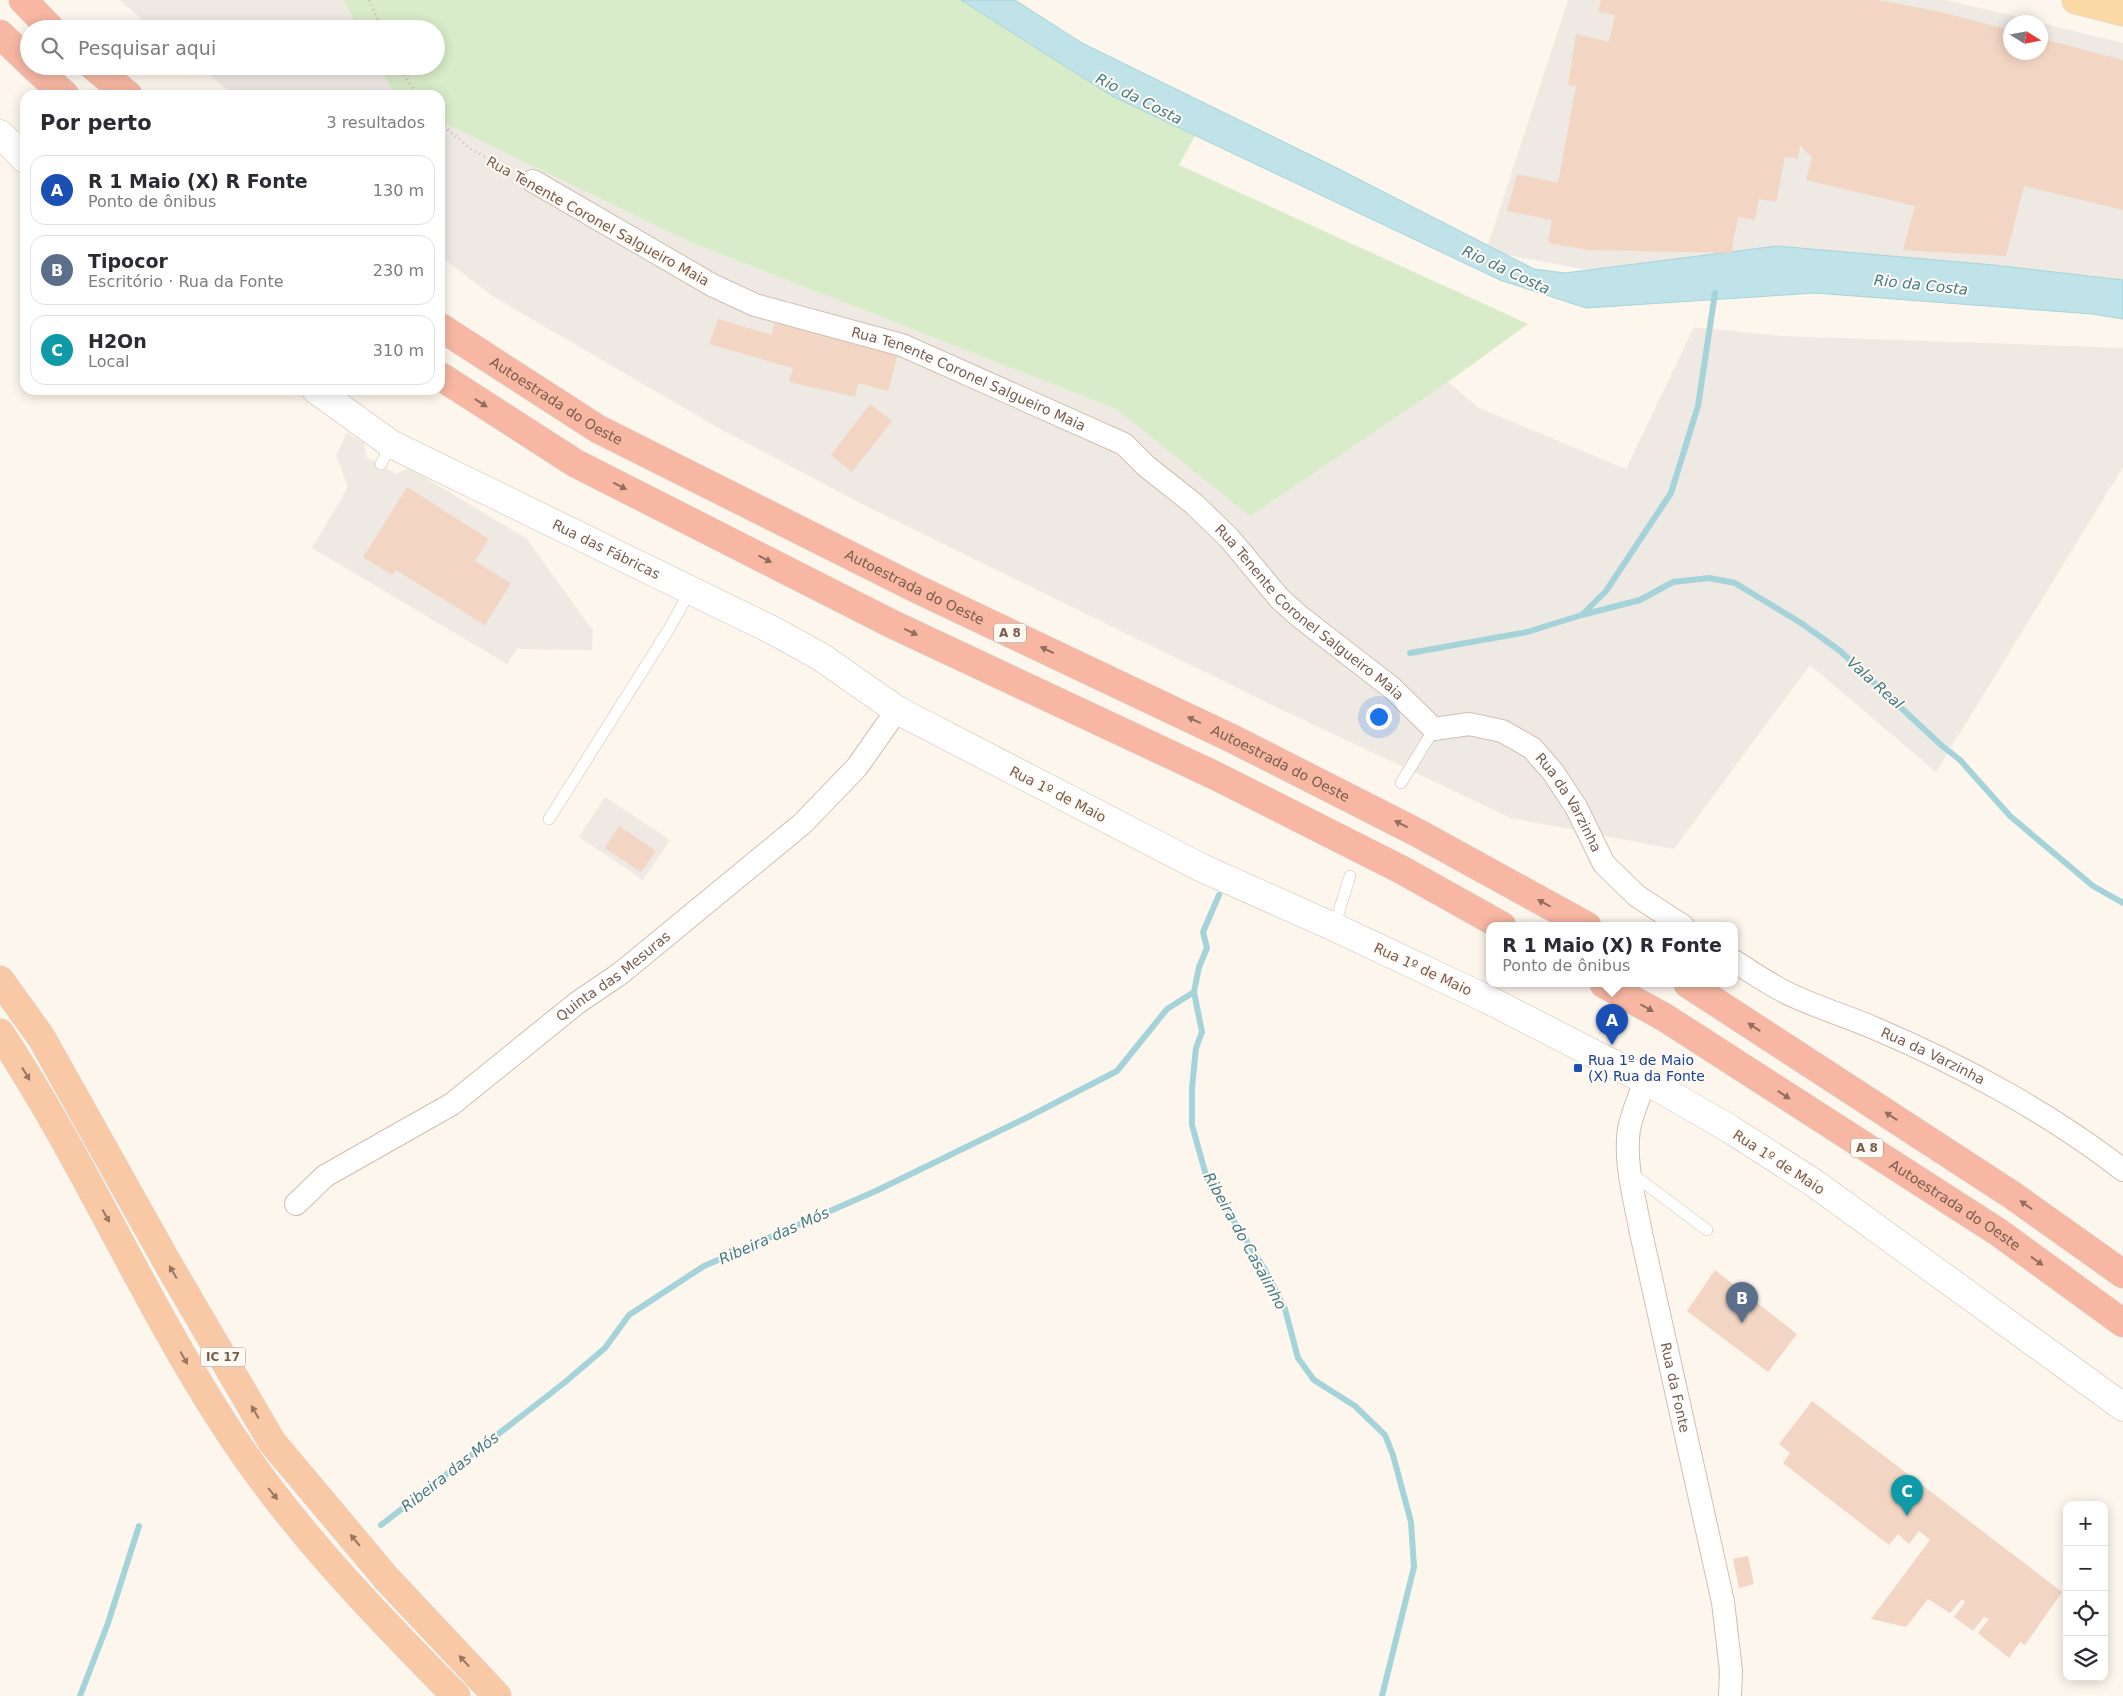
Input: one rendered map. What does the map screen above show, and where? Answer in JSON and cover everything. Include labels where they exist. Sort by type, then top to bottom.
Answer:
[{"type":"highway","points":[[22,0],[42,20]]},
{"type":"highway","points":[[0,34],[20,53]]},
{"type":"highway","points":[[43,75],[59,90]]},
{"type":"highway","points":[[104,75],[122,90]]},
{"type":"highway","name":"Autoestrada do Oeste","points":[[445,330],[598,429],[917,589],[1233,739],[1416,832],[1579,922]]},
{"type":"highway","points":[[445,379],[575,463],[892,624],[1216,776],[1402,870],[1495,922]]},
{"type":"highway","name":"IC 17","points":[[0,980],[41,1037],[167,1262],[272,1442],[387,1579],[497,1696]]},
{"type":"highway","name":"Autoestrada do Oeste","points":[[1609,987],[1664,1017],[1998,1232],[2123,1323]]},
{"type":"highway","points":[[1693,987],[2012,1195],[2123,1274]]},
{"type":"highway","name":"IC 17","points":[[0,1033],[52,1116],[193,1375],[266,1485],[322,1556],[382,1622],[456,1696]]},
{"type":"main road","points":[[2076,0],[2121,10]]},
{"type":"street","points":[[0,134],[20,154]]},
{"type":"street","name":"Rua Tenente Coronel Salgueiro Maia","points":[[533,181],[712,285],[755,305],[902,345],[1124,444],[1229,538],[1280,599],[1392,688],[1434,729]]},
{"type":"street","name":"Rua das Fábricas","points":[[321,395],[386,454],[690,591],[776,632],[821,657],[897,710]]},
{"type":"street","name":"Rua 1º de Maio","points":[[897,710],[1202,868],[1334,927],[1487,999],[1645,1080],[1730,1130],[1814,1183],[2123,1407]]},
{"type":"street","name":"Quinta das Mesuras","points":[[296,1204],[326,1176],[452,1104],[577,1002],[621,973],[712,899],[802,824],[857,767],[897,710]]},
{"type":"street","name":"Rua da Varzinha","points":[[1434,729],[1469,724],[1502,731],[1532,748],[1553,772],[1576,807],[1604,864],[1637,896],[1677,922]]},
{"type":"street","name":"Rua da Varzinha","points":[[1738,963],[1783,991],[1873,1027],[1932,1054],[2090,1144],[2123,1170]]},
{"type":"street","name":"Rua da Fonte","points":[[1645,1080],[1630,1127],[1628,1148],[1630,1173],[1641,1233],[1722,1602],[1731,1671],[1730,1696]]},
{"type":"lane","points":[[549,819],[669,629],[690,591]]},
{"type":"lane","points":[[1401,783],[1434,729]]},
{"type":"lane","points":[[1334,927],[1350,876]]},
{"type":"lane","points":[[1630,1173],[1707,1230]]},
{"type":"path","points":[[369,0],[378,20]]},
{"type":"path","points":[[405,75],[414,90]]},
{"type":"path","name":"Rua Tenente Coronel Salgueiro Maia","points":[[445,128],[471,148],[504,168],[533,181]]},
{"type":"shaded area","points":[[119,0],[344,0],[354,20],[143,20]]},
{"type":"shaded area","points":[[1568,0],[1946,0],[2009,15],[2003,15],[2003,60],[2048,60],[2048,25],[2123,43],[2123,294],[1637,279],[1486,251]]},
{"type":"shaded area","points":[[210,75],[384,75],[392,90],[227,90]]},
{"type":"shaded area","points":[[445,123],[690,242],[1116,409],[1250,515],[1448,382],[1479,408],[1626,469],[1694,327],[1782,336],[2123,348],[2123,467],[1936,772],[1810,665],[1674,849],[1511,818],[1274,706],[866,506],[722,430],[494,297],[445,260]]},
{"type":"shaded area","points":[[347,433],[364,442],[366,457],[396,474],[409,468],[527,539],[593,631],[592,650],[517,649],[507,664],[312,548],[348,487],[336,455]]},
{"type":"shaded area","points":[[605,797],[670,840],[643,880],[579,837]]},
{"type":"green space","points":[[344,0],[961,0],[1112,96],[1195,136],[1179,165],[1528,324],[1448,382],[1250,516],[1116,409],[690,242],[445,123],[445,90],[392,90],[384,75],[445,75],[445,20],[354,20]]},
{"type":"water","name":"Rio da Costa","points":[[961,0],[1015,0],[1082,43],[1335,167],[1534,269],[1565,273],[1777,246],[1993,265],[2123,280],[2123,319],[2092,314],[1815,293],[1586,308],[1500,280],[1112,96]]},
{"type":"building","points":[[1601,0],[1878,0],[1936,11],[2003,28],[2003,60],[2048,60],[2048,40],[2123,60],[2123,210],[2024,186],[2006,256],[1903,250],[1915,206],[1806,180],[1812,158],[1800,145],[1798,159],[1785,157],[1776,202],[1759,199],[1755,220],[1738,217],[1731,253],[1588,250],[1548,243],[1552,220],[1507,211],[1517,174],[1558,183],[1576,86],[1568,85],[1576,34],[1609,42],[1615,15],[1598,12]]},
{"type":"building","points":[[718,319],[772,335],[775,319],[899,350],[888,391],[858,383],[855,397],[789,382],[793,368],[709,344]]},
{"type":"building","points":[[870,404],[892,421],[852,472],[831,455]]},
{"type":"building","points":[[407,487],[489,539],[475,561],[511,583],[485,625],[396,570],[392,575],[363,557]]},
{"type":"building","points":[[619,826],[656,851],[641,872],[605,848]]},
{"type":"building","points":[[1715,1270],[1797,1334],[1768,1372],[1687,1311]]},
{"type":"building","points":[[1812,1401],[2062,1592],[2025,1645],[2020,1642],[2009,1658],[1978,1633],[1989,1619],[1984,1617],[1973,1631],[1954,1617],[1965,1602],[1962,1599],[1950,1613],[1928,1599],[1906,1627],[1871,1619],[1930,1540],[1919,1531],[1909,1544],[1898,1534],[1889,1545],[1783,1463],[1790,1453],[1779,1444]]},
{"type":"building","points":[[1748,1556],[1754,1584],[1739,1588],[1733,1559]]},
{"type":"waterway","name":"Ribeira do Casalinho","points":[[1410,653],[1527,632],[1582,615],[1606,591],[1671,493],[1698,406],[1715,293]]},
{"type":"waterway","name":"Vala Real","points":[[1582,615],[1640,600],[1673,582],[1709,578],[1735,583],[1801,623],[1839,650],[1941,745],[1960,760],[2010,816],[2093,886],[2123,903]]},
{"type":"waterway","name":"Ribeira do Casalinho","points":[[1219,895],[1203,932],[1207,948],[1199,967],[1194,992],[1202,1032],[1196,1048],[1192,1088],[1192,1125],[1207,1179],[1264,1268],[1285,1309],[1298,1358],[1314,1380],[1355,1406],[1385,1435],[1393,1455],[1411,1522],[1414,1567],[1382,1696]]},
{"type":"waterway","name":"Ribeira das Mós","points":[[381,1525],[564,1383],[605,1348],[629,1315],[704,1266],[878,1190],[1030,1116],[1117,1071],[1167,1009],[1194,992]]},
{"type":"waterway","name":"Ribeira das Mós","points":[[80,1696],[108,1623],[139,1526]]},
{"type":"place","name":"R 1 Maio (X) R Fonte","points":[[1612,1045]]},
{"type":"place","name":"Rua 1º de Maio (X) Rua da Fonte","points":[[1578,1068]]},
{"type":"place","name":"Tipocor","points":[[1742,1323]]},
{"type":"place","name":"H2On","points":[[1907,1516]]}]
